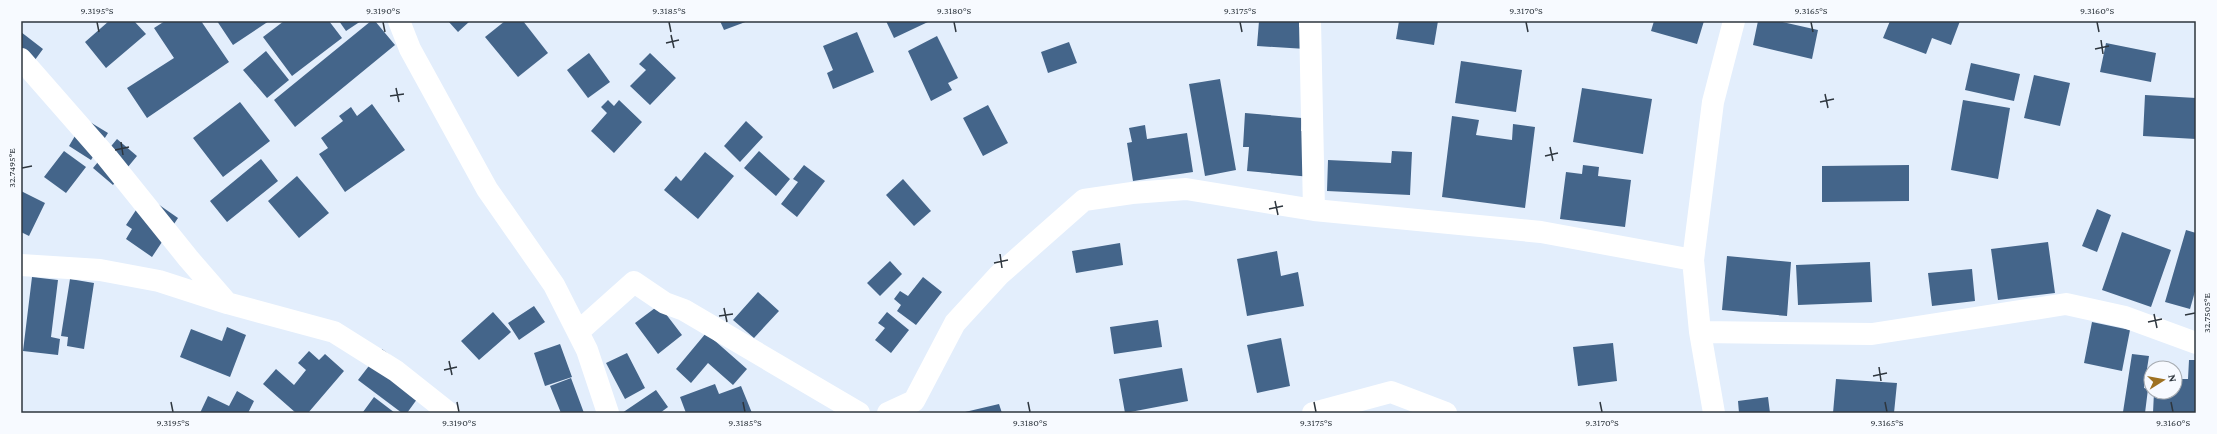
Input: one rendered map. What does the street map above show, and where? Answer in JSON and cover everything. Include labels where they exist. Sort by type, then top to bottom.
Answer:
[{"type":"street","points":[[398,21],[410,49],[487,189],[554,285],[587,350],[608,413]]},
{"type":"street","points":[[1310,21],[1314,210]]},
{"type":"street","points":[[1714,413],[1700,332],[1693,260],[1713,102],[1734,21]]},
{"type":"street","points":[[21,59],[106,156],[188,258],[227,303]]},
{"type":"street","points":[[888,413],[914,401],[955,323],[999,275],[1084,200],[1132,193],[1186,189],[1314,210],[1542,232],[1693,260]]},
{"type":"street","points":[[21,265],[100,270],[159,281],[227,303],[334,332],[396,371],[444,411]]},
{"type":"street","points":[[578,332],[634,282],[665,303],[684,310],[858,413]]},
{"type":"street","points":[[1700,332],[1872,334],[2066,304],[2125,317],[2196,343]]},
{"type":"street","points":[[1313,413],[1392,392],[1446,413]]},
{"type":"building","points":[[109,21],[134,21],[146,34],[106,68],[85,42]]},
{"type":"building","points":[[165,21],[201,21],[229,62],[147,118],[127,88],[174,58],[154,28]]},
{"type":"building","points":[[217,21],[269,21],[233,45]]},
{"type":"building","points":[[284,21],[329,21],[342,38],[292,76],[263,37]]},
{"type":"building","points":[[339,21],[361,21],[346,31]]},
{"type":"building","points":[[371,21],[375,21],[395,45],[295,127],[274,100]]},
{"type":"building","points":[[448,21],[470,21],[458,32]]},
{"type":"building","points":[[505,21],[523,21],[548,53],[518,77],[485,37]]},
{"type":"building","points":[[720,21],[748,21],[724,30]]},
{"type":"building","points":[[886,21],[930,21],[894,38]]},
{"type":"building","points":[[1259,21],[1299,21],[1299,27],[1308,28],[1306,49],[1257,46]]},
{"type":"building","points":[[1399,21],[1438,21],[1434,45],[1396,39]]},
{"type":"building","points":[[1654,21],[1704,21],[1697,44],[1651,31]]},
{"type":"building","points":[[1758,21],[1778,21],[1818,30],[1812,59],[1753,45]]},
{"type":"building","points":[[1890,21],[1960,21],[1951,45],[1932,38],[1926,54],[1883,38]]},
{"type":"building","points":[[21,32],[43,49],[21,79]]},
{"type":"building","points":[[857,32],[874,72],[833,89],[827,73],[833,70],[823,46]]},
{"type":"building","points":[[937,36],[958,78],[948,83],[952,90],[931,101],[908,51]]},
{"type":"building","points":[[1069,42],[1077,63],[1048,73],[1041,52]]},
{"type":"building","points":[[2106,43],[2156,53],[2151,82],[2100,72]]},
{"type":"building","points":[[266,51],[289,80],[267,98],[243,70]]},
{"type":"building","points":[[589,53],[610,82],[588,98],[567,70]]},
{"type":"building","points":[[650,53],[676,78],[650,105],[630,86],[646,70],[639,64]]},
{"type":"building","points":[[1461,61],[1522,70],[1516,112],[1455,103]]},
{"type":"building","points":[[1971,63],[2020,74],[2014,101],[1965,90]]},
{"type":"building","points":[[2034,75],[2070,83],[2060,126],[2024,118]]},
{"type":"building","points":[[1220,79],[1236,170],[1205,176],[1189,84]]},
{"type":"building","points":[[1582,88],[1652,99],[1643,154],[1573,142]]},
{"type":"building","points":[[2145,95],[2196,98],[2196,139],[2143,136]]},
{"type":"building","points":[[608,100],[614,106],[619,100],[642,122],[614,153],[591,131],[607,113],[601,107]]},
{"type":"building","points":[[1963,100],[2010,108],[1998,179],[1951,170]]},
{"type":"building","points":[[240,102],[270,141],[223,177],[193,138]]},
{"type":"building","points":[[372,104],[405,150],[345,192],[319,154],[328,148],[321,138],[343,121],[339,116],[351,107],[357,116]]},
{"type":"building","points":[[988,105],[1008,143],[983,156],[963,118]]},
{"type":"building","points":[[1245,113],[1302,118],[1301,131],[1315,132],[1311,177],[1247,171],[1249,147],[1243,147]]},
{"type":"building","points":[[1452,116],[1479,120],[1476,135],[1512,140],[1513,124],[1535,127],[1525,208],[1442,197]]},
{"type":"building","points":[[85,119],[108,133],[91,160],[69,146]]},
{"type":"building","points":[[746,121],[763,137],[740,162],[724,146]]},
{"type":"building","points":[[1145,125],[1147,139],[1187,133],[1193,172],[1133,181],[1127,143],[1132,142],[1129,128]]},
{"type":"building","points":[[117,139],[137,156],[113,185],[93,168]]},
{"type":"building","points":[[64,151],[86,167],[66,193],[44,177]]},
{"type":"building","points":[[759,151],[790,179],[776,196],[744,168]]},
{"type":"building","points":[[1392,151],[1412,152],[1410,195],[1327,191],[1328,160],[1391,163]]},
{"type":"building","points":[[705,152],[734,176],[698,219],[664,190],[676,176],[681,181]]},
{"type":"building","points":[[261,159],[278,181],[227,222],[210,201]]},
{"type":"building","points":[[804,165],[825,181],[797,217],[781,204],[798,182],[793,179]]},
{"type":"building","points":[[1583,165],[1599,167],[1598,176],[1631,180],[1625,227],[1560,219],[1566,172],[1582,174]]},
{"type":"building","points":[[1909,165],[1909,201],[1822,202],[1822,166]]},
{"type":"building","points":[[297,176],[329,213],[299,238],[268,201]]},
{"type":"building","points":[[903,179],[931,211],[914,226],[886,195]]},
{"type":"building","points":[[21,191],[45,203],[29,236],[21,232]]},
{"type":"building","points":[[155,202],[178,218],[152,257],[126,239],[132,229],[126,225],[138,207]]},
{"type":"building","points":[[2097,209],[2111,215],[2097,252],[2082,246]]},
{"type":"building","points":[[2186,230],[2196,233],[2196,288],[2190,309],[2165,302]]},
{"type":"building","points":[[2122,232],[2171,250],[2151,307],[2102,290]]},
{"type":"building","points":[[2048,242],[2055,293],[1998,300],[1991,249]]},
{"type":"building","points":[[1120,243],[1123,265],[1076,273],[1072,251]]},
{"type":"building","points":[[1277,251],[1281,276],[1298,272],[1304,306],[1247,316],[1237,259]]},
{"type":"building","points":[[1727,256],[1791,262],[1787,316],[1722,310]]},
{"type":"building","points":[[890,261],[902,274],[880,296],[867,283]]},
{"type":"building","points":[[1870,262],[1872,302],[1798,305],[1796,265]]},
{"type":"building","points":[[1972,269],[1975,301],[1932,306],[1928,273]]},
{"type":"building","points":[[32,277],[58,280],[51,337],[60,339],[58,355],[23,351]]},
{"type":"building","points":[[923,277],[942,292],[916,325],[897,311],[901,305],[894,299],[900,291],[908,296]]},
{"type":"building","points":[[70,279],[94,283],[84,349],[67,346],[68,337],[61,336]]},
{"type":"building","points":[[758,292],[779,311],[754,338],[733,320]]},
{"type":"building","points":[[659,305],[682,335],[658,354],[635,323]]},
{"type":"building","points":[[534,306],[545,322],[519,340],[508,323]]},
{"type":"building","points":[[493,312],[511,332],[479,360],[461,341]]},
{"type":"building","points":[[887,312],[909,330],[891,353],[875,340],[885,328],[878,323]]},
{"type":"building","points":[[1158,320],[1162,347],[1114,354],[1110,327]]},
{"type":"building","points":[[2092,322],[2130,330],[2122,371],[2084,363]]},
{"type":"building","points":[[227,327],[246,335],[230,377],[180,357],[191,329],[222,341]]},
{"type":"building","points":[[706,333],[747,369],[733,385],[708,363],[691,383],[676,369]]},
{"type":"building","points":[[1281,338],[1290,386],[1257,393],[1247,345]]},
{"type":"building","points":[[1613,343],[1617,381],[1578,386],[1573,347]]},
{"type":"building","points":[[560,344],[572,377],[545,386],[534,353]]},
{"type":"building","points":[[382,349],[428,384],[407,413],[402,413],[358,380]]},
{"type":"building","points":[[309,351],[319,360],[325,354],[344,371],[308,413],[296,413],[263,384],[276,369],[294,385],[306,370],[298,363]]},
{"type":"building","points":[[627,353],[645,388],[625,399],[606,363]]},
{"type":"building","points":[[2132,354],[2149,356],[2148,360],[2143,360],[2143,400],[2147,400],[2145,413],[2123,412]]},
{"type":"building","points":[[2189,360],[2196,360],[2196,413],[2153,413],[2154,400],[2183,400],[2183,379],[2188,379]]},
{"type":"building","points":[[1182,368],[1188,401],[1125,413],[1119,379]]},
{"type":"building","points":[[571,378],[584,413],[561,413],[550,386]]},
{"type":"building","points":[[1836,379],[1897,383],[1894,413],[1833,413]]},
{"type":"building","points":[[715,384],[719,394],[741,386],[752,413],[686,413],[680,397]]},
{"type":"building","points":[[656,390],[668,407],[660,413],[622,413]]},
{"type":"building","points":[[237,391],[254,401],[248,413],[200,413],[208,396],[229,406]]},
{"type":"building","points":[[374,397],[395,413],[363,412]]},
{"type":"building","points":[[1768,397],[1770,413],[1739,413],[1738,401]]},
{"type":"building","points":[[999,404],[1002,413],[965,413],[965,412]]}]
